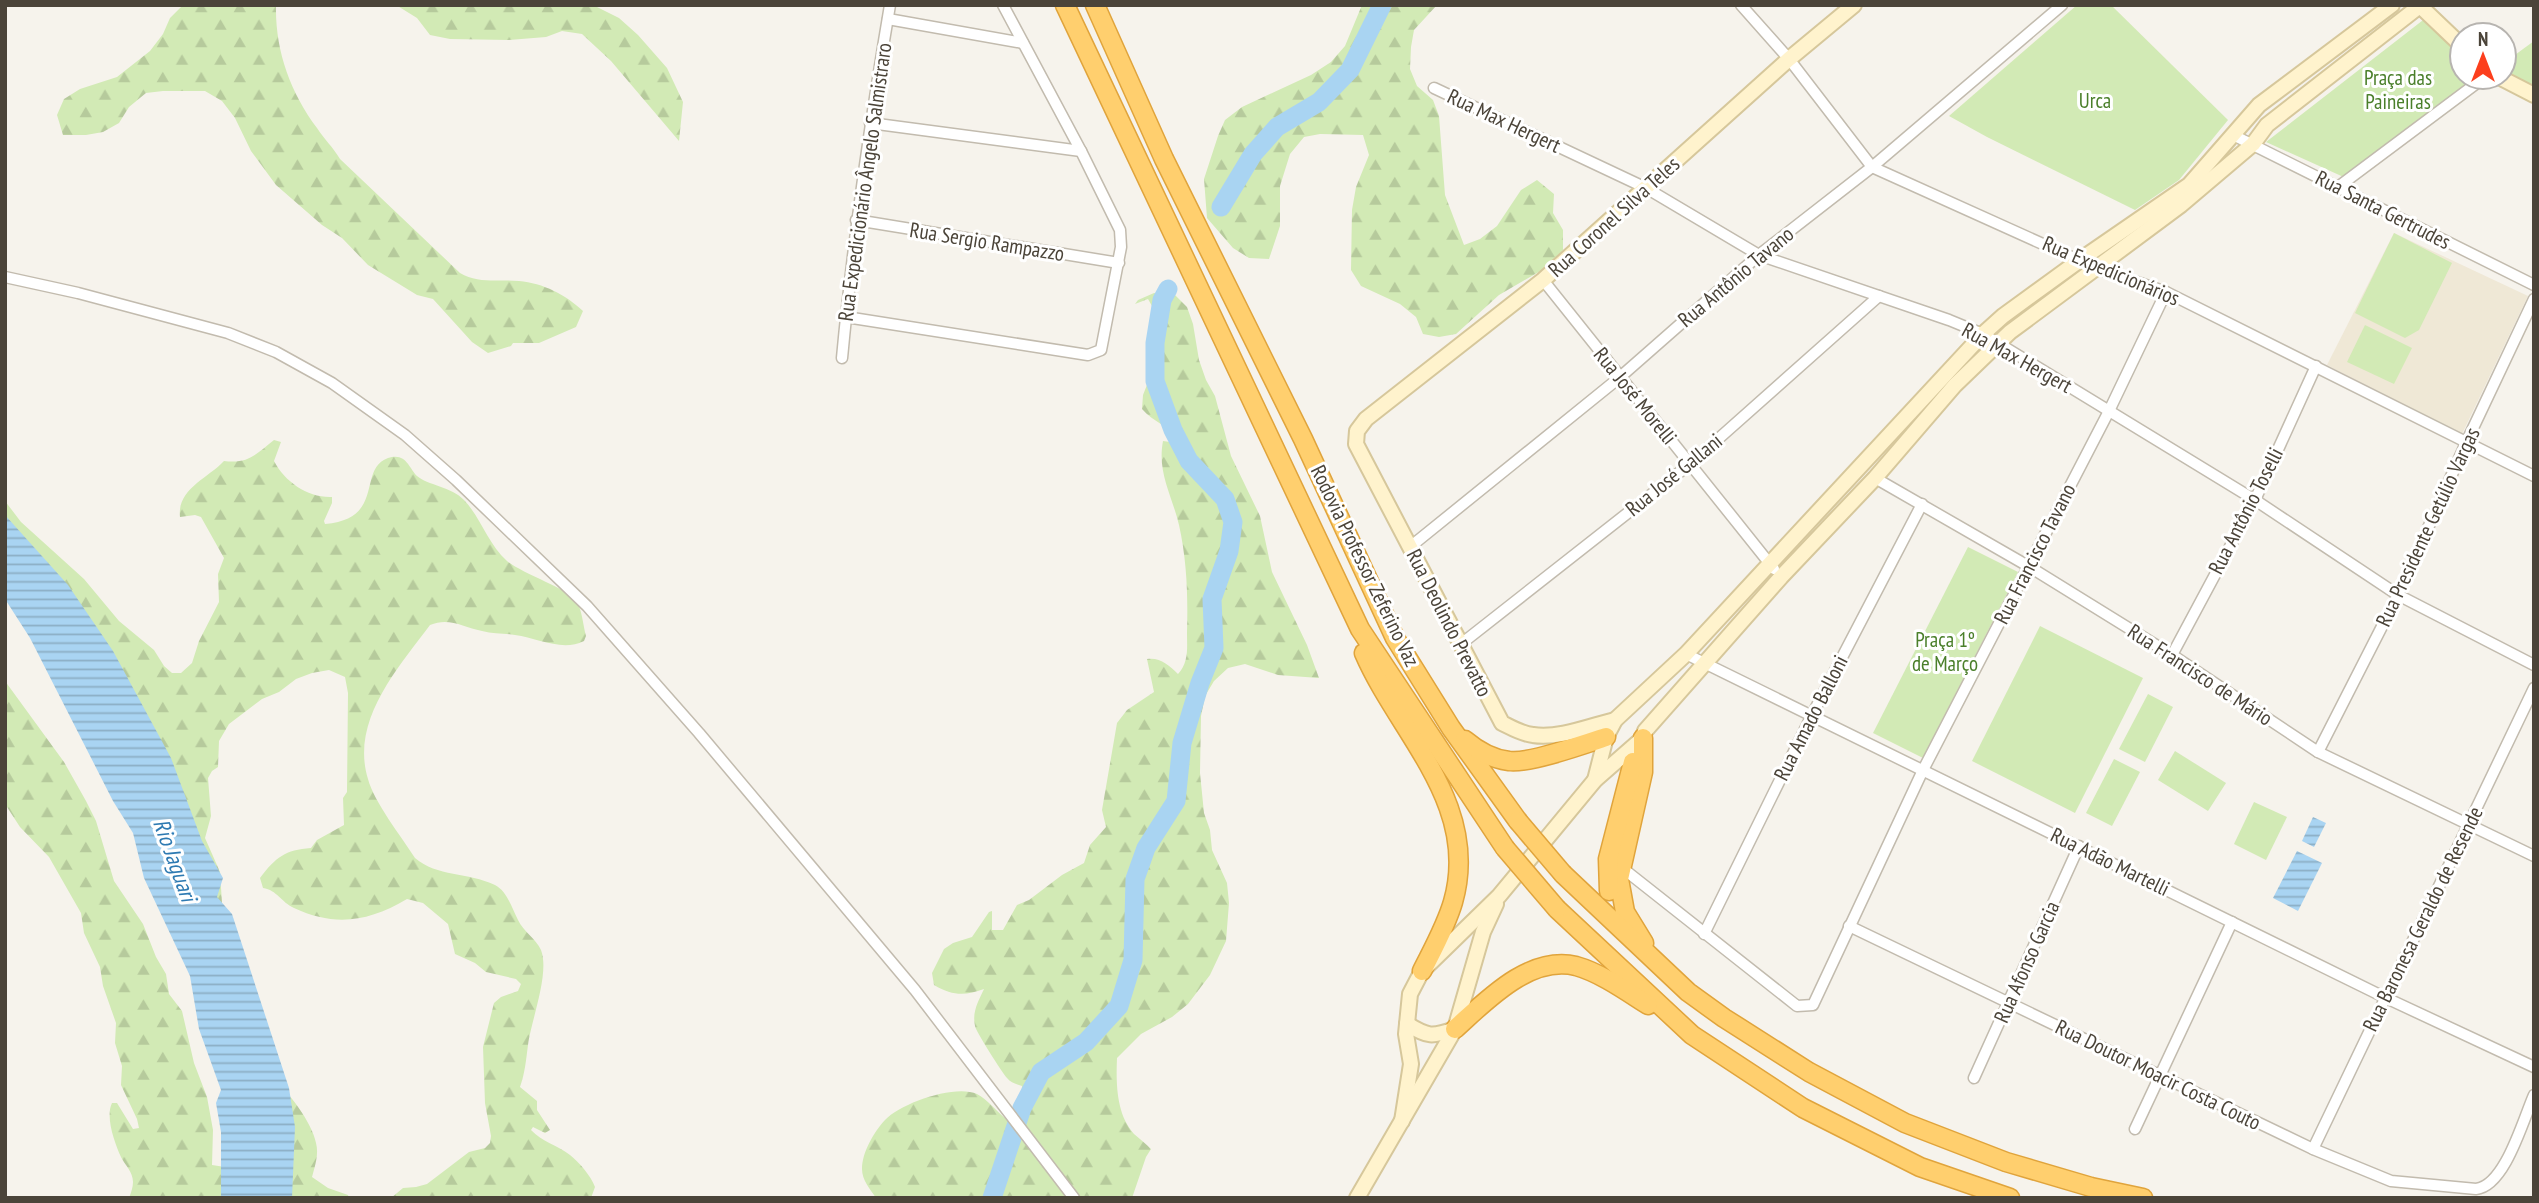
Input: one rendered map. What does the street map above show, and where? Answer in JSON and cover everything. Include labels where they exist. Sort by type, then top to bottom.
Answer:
[{"type":"highway","name":"Rodovia Professor Zeferino Vaz","points":[[1065,5],[1360,628],[1505,848],[1557,909],[1692,1035],[1803,1108],[1920,1167],[2010,1198]]},
{"type":"highway","name":"Rodovia Professor Zeferino Vaz","points":[[1095,5],[1164,159],[1303,439],[1395,638],[1451,727],[1518,821],[1563,874],[1688,992],[1809,1072],[1905,1123],[2006,1162],[2091,1187],[2143,1198]]},
{"type":"highway","points":[[1360,628],[1364,654],[1442,787],[1458,845],[1458,873],[1453,902],[1422,971]]},
{"type":"highway","points":[[1451,727],[1475,749],[1493,758],[1513,762],[1606,737]]},
{"type":"highway","points":[[1640,739],[1641,781],[1621,867],[1620,894],[1625,912],[1661,969]]},
{"type":"highway","points":[[1618,928],[1608,885],[1608,859],[1640,739]]},
{"type":"highway","points":[[1455,1030],[1488,999],[1524,974],[1547,965],[1575,966],[1603,978],[1692,1035]]},
{"type":"street","name":"Rua Expedicionário Ângelo Salmistraro","points":[[842,358],[856,220],[890,5]]},
{"type":"street","points":[[846,317],[1088,355],[1101,350],[1119,263],[1120,230],[1003,5]]},
{"type":"street","name":"Rua Expedicionários","points":[[1741,5],[1789,59],[1872,167],[2096,268],[2166,292],[2534,476]]},
{"type":"street","name":"Rua Coronel Silva Teles","points":[[1366,419],[1542,280],[1789,59],[1854,5]]},
{"type":"street","name":"Rua Antônio Tavano","points":[[1410,547],[1619,378],[1759,255],[1872,167],[2062,5]]},
{"type":"street","points":[[1595,780],[1606,737],[1619,718],[1686,654],[1983,334],[2003,316],[2189,184],[2259,105],[2392,5]]},
{"type":"street","points":[[1402,1121],[1411,1064],[1406,1034],[1410,994],[1422,971],[1499,896],[1595,780],[1640,739],[1704,663],[1875,478],[1955,386],[2010,332],[2181,205],[2253,144],[2267,125],[2420,6],[2448,33]]},
{"type":"street","points":[[888,19],[1023,43]]},
{"type":"street","points":[[2518,87],[2534,95]]},
{"type":"street","name":"Rua Max Hergert","points":[[1434,88],[1646,188],[1759,255],[1983,334],[2255,500],[2398,595],[2534,665]]},
{"type":"street","points":[[2338,187],[2466,91]]},
{"type":"street","points":[[870,122],[1081,151]]},
{"type":"street","name":"Rua Santa Gertrudes","points":[[2233,135],[2534,285]]},
{"type":"street","name":"Rua Sergio Rampazzo","points":[[856,220],[1119,263]]},
{"type":"street","points":[[5,277],[78,293],[228,333],[276,352],[332,383],[405,435],[456,480],[587,606],[682,714],[915,990],[1074,1198]]},
{"type":"street","name":"Rua José Morelli","points":[[1542,280],[1769,565],[1782,577]]},
{"type":"street","name":"Rua Francisco Tavano","points":[[1704,934],[1797,1006],[1813,1005],[1923,770],[2109,411],[2166,292]]},
{"type":"street","name":"Rua José Gallani","points":[[1461,644],[1690,464],[1879,296]]},
{"type":"street","name":"Rua Presidente Getúlio Vargas","points":[[2318,752],[2398,595],[2534,299]]},
{"type":"street","name":"Rua Antônio Toselli","points":[[2172,655],[2255,500],[2316,366]]},
{"type":"street","name":"Rua Deolindo Prevatto","points":[[1366,419],[1357,431],[1356,444],[1502,723],[1534,736],[1554,734],[1619,718]]},
{"type":"street","name":"Rua Francisco de Mário","points":[[1875,478],[2028,566],[2172,655],[2318,752],[2534,856]]},
{"type":"street","name":"Rua Amado Balloni","points":[[1704,934],[1812,715],[1922,504]]},
{"type":"street","name":"Rua Adão Martelli","points":[[1686,654],[2534,1068]]},
{"type":"street","name":"Rua Baronesa Geraldo de Resende","points":[[2313,1149],[2534,688]]},
{"type":"street","points":[[1619,718],[1635,717],[1643,722],[1640,739]]},
{"type":"street","name":"Rua Afonso Garcia","points":[[1975,1078],[2079,846]]},
{"type":"street","points":[[1621,867],[1704,934]]},
{"type":"street","points":[[1357,1198],[1455,1030],[1483,932],[1499,896]]},
{"type":"street","points":[[2135,1129],[2232,922]]},
{"type":"street","name":"Rua Doutor Moacir Costa Couto","points":[[1849,926],[2313,1149],[2391,1181],[2476,1189],[2488,1185],[2504,1166],[2534,1095]]},
{"type":"street","points":[[1407,1024],[1423,1034],[1434,1036],[1455,1030]]},
{"type":"shaded area","points":[[2394,233],[2528,296],[2461,436],[2327,365]]},
{"type":"green space","points":[[183,5],[276,5],[281,54],[292,85],[307,114],[340,159],[460,273],[481,280],[528,282],[554,291],[583,311],[576,327],[539,343],[513,343],[488,353],[472,342],[433,299],[417,295],[368,265],[342,238],[322,225],[276,185],[251,151],[235,118],[222,101],[205,91],[146,93],[129,107],[119,123],[103,132],[63,135],[57,115],[64,99],[80,89],[117,77],[150,51],[163,34],[170,18]]},
{"type":"green space","points":[[396,5],[593,5],[619,18],[667,68],[683,102],[679,141],[611,61],[582,34],[562,31],[546,37],[509,40],[450,39],[430,35],[417,18]]},
{"type":"green space","points":[[1362,5],[1437,5],[1414,30],[1410,69],[1417,86],[1433,100],[1439,116],[1445,195],[1464,245],[1480,239],[1497,226],[1521,190],[1537,180],[1554,194],[1553,213],[1563,230],[1563,250],[1549,266],[1499,295],[1456,334],[1439,337],[1423,334],[1416,317],[1400,304],[1361,286],[1351,270],[1352,210],[1356,187],[1369,155],[1363,135],[1320,134],[1304,137],[1290,154],[1280,186],[1280,226],[1269,259],[1249,258],[1233,248],[1207,218],[1204,179],[1225,120],[1242,107],[1311,75],[1331,62],[1345,46]]},
{"type":"green space","name":"Urca","points":[[2077,5],[2111,5],[2228,120],[2179,180],[2135,210],[1949,116]]},
{"type":"green space","name":"Praça das Paineiras","points":[[2427,17],[2448,37],[2448,91],[2462,91],[2348,179],[2266,142]]},
{"type":"green space","points":[[2534,41],[2534,94],[2518,85],[2518,53]]},
{"type":"green space","points":[[2394,233],[2452,263],[2419,330],[2405,338],[2355,313]]},
{"type":"green space","points":[[1154,293],[1174,294],[1187,307],[1199,360],[1215,396],[1231,456],[1260,516],[1272,572],[1307,645],[1319,678],[1278,675],[1245,664],[1228,668],[1214,681],[1205,696],[1201,716],[1200,773],[1204,813],[1210,830],[1212,850],[1227,883],[1229,903],[1226,941],[1210,975],[1188,1004],[1172,1017],[1141,1034],[1117,1058],[1120,1108],[1134,1134],[1151,1149],[1132,1198],[876,1198],[863,1177],[864,1156],[881,1125],[903,1107],[942,1093],[967,1092],[981,1096],[1006,1119],[1012,1119],[1019,1104],[1022,1086],[1004,1075],[975,1026],[975,1012],[984,989],[965,994],[953,993],[934,985],[932,973],[944,949],[972,937],[989,912],[992,911],[992,930],[1003,930],[1017,905],[1029,900],[1062,875],[1084,863],[1090,845],[1106,827],[1102,810],[1117,723],[1127,710],[1154,692],[1147,659],[1160,660],[1178,674],[1186,660],[1184,552],[1162,463],[1163,441],[1177,443],[1182,440],[1142,409],[1143,395],[1154,367],[1152,306],[1148,299],[1135,304]]},
{"type":"green space","points":[[2365,325],[2412,348],[2394,384],[2347,362]]},
{"type":"green space","points":[[274,440],[281,442],[274,461],[284,476],[306,492],[332,497],[325,524],[344,520],[356,513],[364,504],[379,464],[388,458],[399,457],[421,479],[453,492],[464,500],[507,561],[565,591],[578,604],[586,636],[584,641],[576,644],[559,645],[515,635],[486,632],[450,622],[430,625],[380,696],[371,716],[364,757],[368,779],[376,798],[415,858],[433,868],[495,885],[503,891],[520,924],[541,950],[542,984],[520,1087],[537,1101],[537,1110],[550,1130],[545,1133],[533,1127],[531,1130],[581,1165],[595,1187],[591,1198],[391,1198],[403,1188],[427,1184],[469,1152],[485,1148],[490,1143],[483,1047],[494,1003],[501,997],[518,991],[521,984],[516,979],[486,972],[475,963],[455,954],[448,924],[423,903],[407,899],[379,913],[337,920],[294,908],[272,891],[263,888],[260,878],[276,860],[288,853],[311,848],[317,840],[344,825],[348,693],[345,677],[329,670],[296,679],[279,692],[262,699],[229,724],[219,741],[218,767],[208,778],[211,816],[205,838],[220,872],[222,903],[218,917],[5,572],[5,501],[21,522],[84,579],[119,621],[154,650],[164,666],[172,673],[181,673],[192,663],[199,641],[219,602],[218,574],[224,558],[201,517],[180,517],[183,499],[195,485],[224,461],[246,459]]},
{"type":"green space","name":"Praça 1º de Março","points":[[1968,547],[2018,572],[1923,758],[1873,733]]},
{"type":"green space","points":[[2040,626],[2143,678],[2075,813],[1972,761]]},
{"type":"green space","points":[[5,681],[64,762],[86,801],[96,821],[114,881],[143,924],[166,974],[169,994],[182,1011],[194,1063],[207,1097],[213,1130],[212,1165],[225,1167],[232,1198],[129,1198],[133,1178],[114,1138],[110,1123],[112,1103],[117,1103],[133,1129],[139,1128],[121,1085],[122,1066],[115,1043],[116,1023],[103,986],[100,967],[84,933],[81,913],[49,857],[20,827],[5,804]]},
{"type":"green space","points":[[2148,694],[2173,707],[2145,762],[2119,749]]},
{"type":"green space","points":[[2175,751],[2226,783],[2208,811],[2158,780]]},
{"type":"green space","points":[[2114,759],[2140,772],[2112,826],[2086,813]]},
{"type":"green space","points":[[2254,802],[2287,817],[2266,860],[2234,844]]},
{"type":"green space","points":[[273,1077],[299,1108],[314,1135],[317,1151],[312,1177],[328,1188],[348,1195],[349,1198],[276,1198]]},
{"type":"water","name":"Rio Jaguari","points":[[5,515],[68,585],[113,651],[171,758],[202,841],[223,878],[217,897],[232,914],[289,1088],[295,1127],[292,1198],[221,1198],[221,1132],[216,1103],[221,1090],[199,1029],[190,976],[144,878],[133,833],[113,801],[30,638],[5,599]]},
{"type":"water","points":[[2313,817],[2326,823],[2314,847],[2302,841]]},
{"type":"water","points":[[2297,851],[2322,863],[2298,911],[2273,898]]},
{"type":"waterway","points":[[1221,207],[1253,154],[1277,127],[1319,102],[1350,70],[1382,5]]},
{"type":"waterway","points":[[992,1198],[1022,1108],[1041,1072],[1086,1042],[1119,1006],[1133,960],[1135,879],[1146,848],[1176,801],[1182,743],[1214,648],[1212,599],[1229,551],[1233,522],[1225,499],[1189,461],[1173,430],[1155,381],[1155,343],[1162,300],[1168,289]]}]
